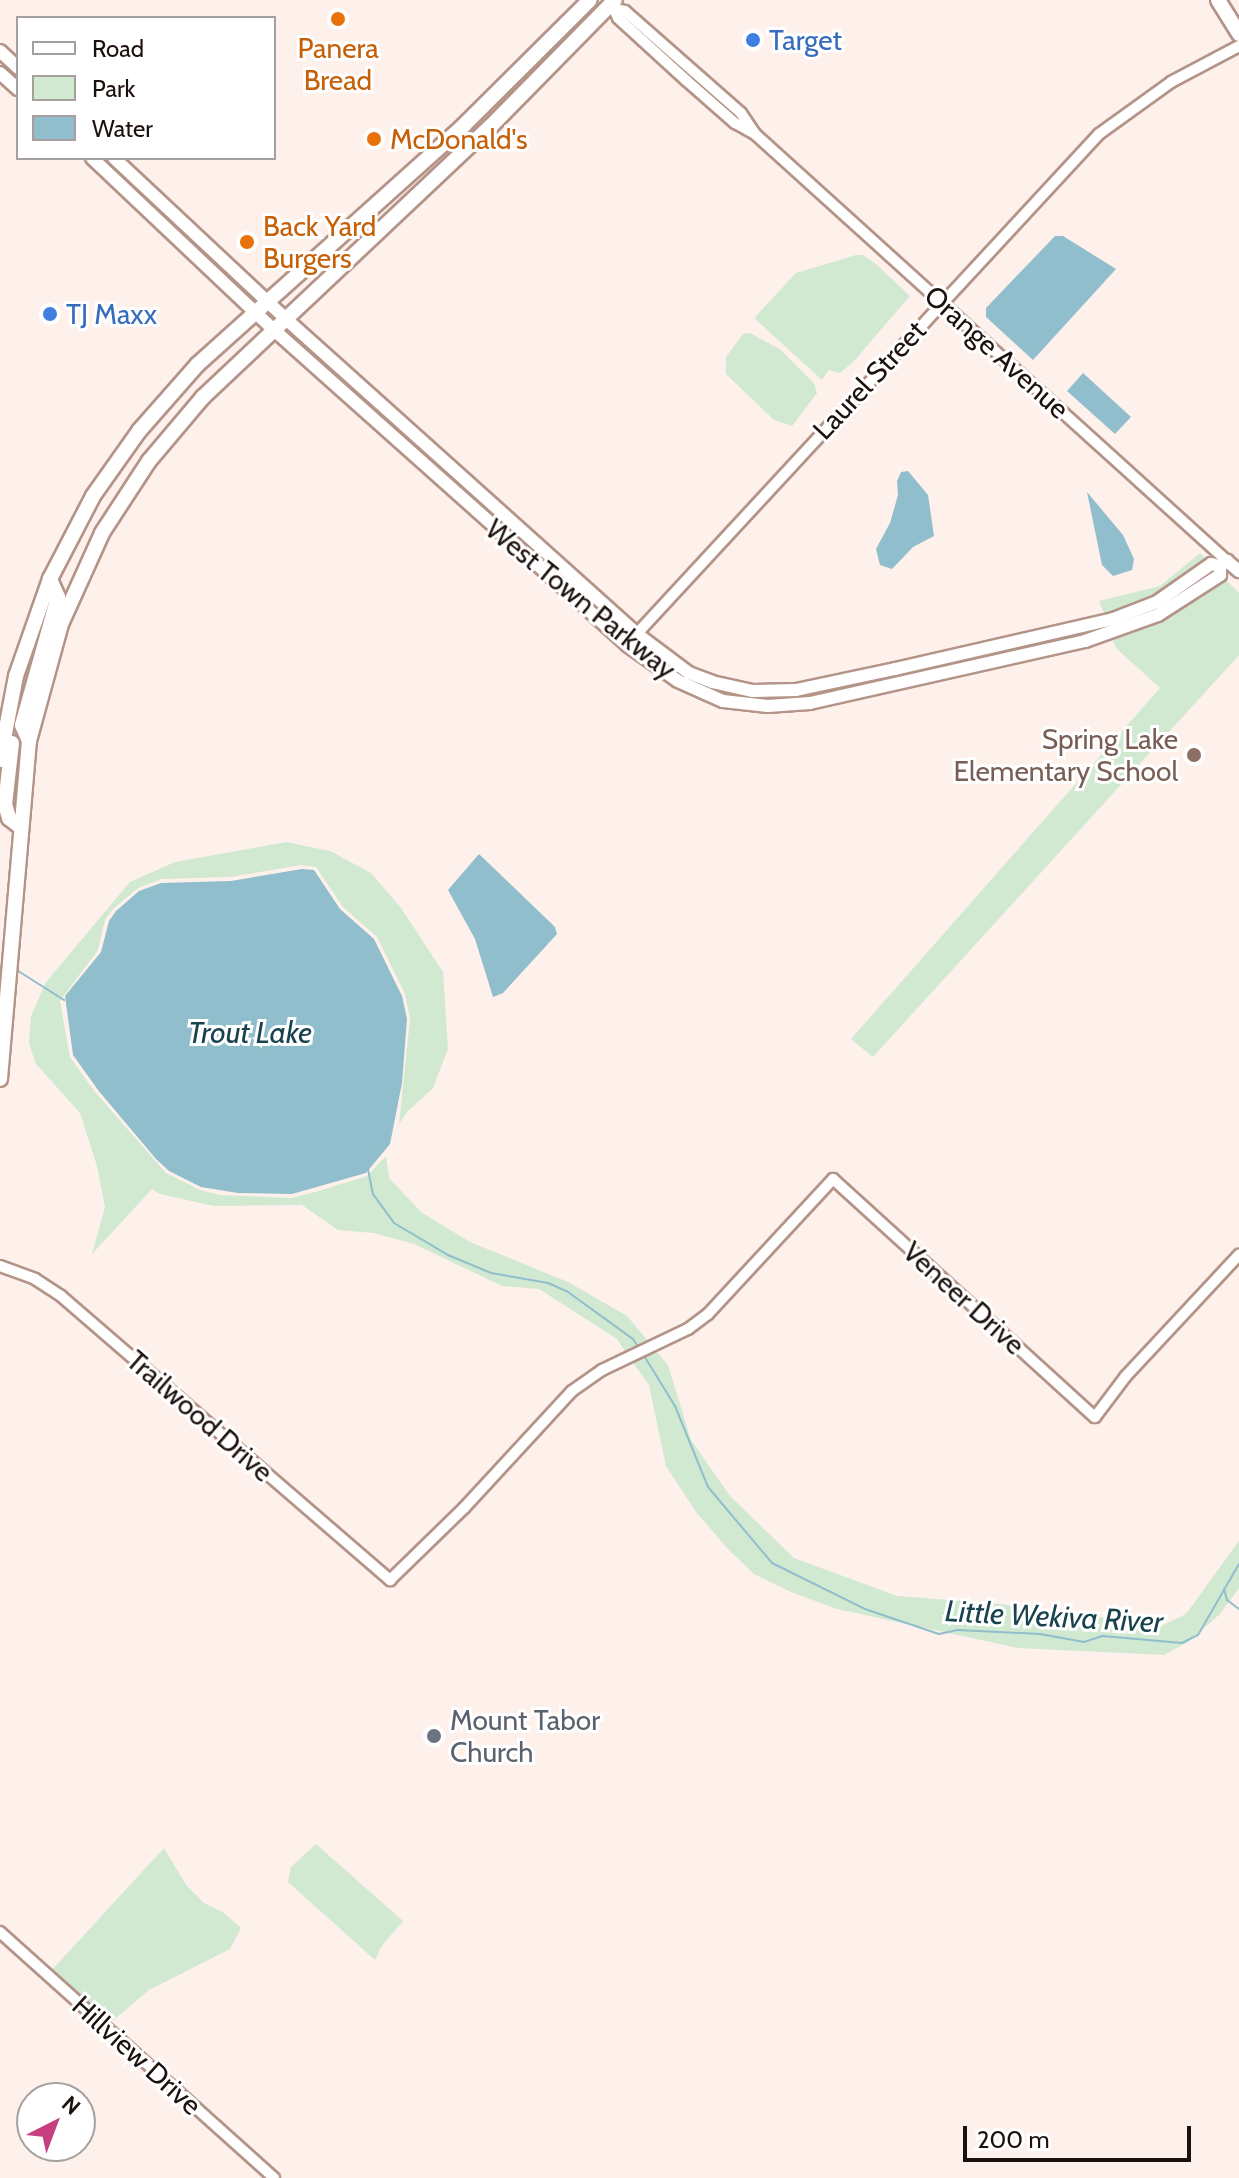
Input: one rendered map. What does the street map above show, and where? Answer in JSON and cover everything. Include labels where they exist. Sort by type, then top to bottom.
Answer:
[{"type":"main road","points":[[0,760],[26,642],[50,579],[93,496],[127,445],[182,380],[464,125],[590,0]]},
{"type":"main road","points":[[1218,0],[1239,34]]},
{"type":"main road","points":[[0,1079],[19,826],[29,741],[61,624],[88,560],[118,505],[190,411],[448,166],[612,3]]},
{"type":"main road","points":[[0,51],[16,66]]},
{"type":"main road","points":[[0,73],[16,87]]},
{"type":"main road","points":[[448,166],[464,125]]},
{"type":"main road","points":[[424,188],[438,149]]},
{"type":"main road","name":"West Town Parkway","points":[[94,160],[274,330],[627,645],[678,681],[723,701],[768,706],[810,703],[1119,631],[1158,615],[1220,575],[1224,563],[1211,564],[1157,602],[1113,619],[796,690],[753,691],[712,682],[680,666],[637,634],[286,319],[116,160]]},
{"type":"main road","name":"Orange Avenue","points":[[1224,563],[1239,571]]},
{"type":"main road","points":[[29,741],[22,725],[58,597],[50,579]]},
{"type":"main road","points":[[5,729],[12,742],[6,813],[19,826]]},
{"type":"street","name":"Orange Avenue","points":[[612,3],[618,18],[735,123],[755,134],[942,301],[1224,563]]},
{"type":"street","name":"Laurel Street","points":[[627,645],[1099,134],[1171,82],[1239,46]]},
{"type":"street","name":"Veneer Drive","points":[[634,1355],[688,1329],[716,1307],[833,1179],[1095,1417],[1126,1376],[1239,1255]]},
{"type":"street","name":"Trailwood Drive","points":[[0,1266],[35,1279],[61,1296],[390,1580],[464,1508],[572,1391],[634,1355]]},
{"type":"street","name":"Hillview Drive","points":[[0,1932],[274,2178]]},
{"type":"green space","points":[[863,255],[877,265],[910,296],[854,361],[840,373],[829,370],[822,380],[755,319],[796,273]]},
{"type":"green space","points":[[750,333],[781,350],[814,383],[817,393],[792,426],[774,420],[726,374],[726,357],[743,334]]},
{"type":"green space","points":[[1200,553],[1208,562],[1156,598],[1105,616],[1099,601],[1160,586]]},
{"type":"green space","points":[[1223,577],[1239,593],[1239,655],[873,1057],[851,1039],[1160,688],[1116,648],[1112,637],[1160,619]]},
{"type":"green space","points":[[286,842],[330,851],[371,873],[401,908],[443,972],[448,1049],[433,1088],[407,1112],[399,1124],[410,1019],[405,994],[377,937],[343,907],[316,867],[301,865],[231,877],[162,879],[138,888],[113,909],[105,920],[98,950],[60,1001],[70,1057],[95,1092],[166,1173],[200,1190],[220,1195],[291,1198],[367,1176],[386,1156],[389,1178],[421,1212],[470,1242],[568,1282],[627,1316],[650,1343],[627,1354],[617,1339],[539,1289],[502,1286],[414,1244],[374,1233],[338,1230],[302,1205],[214,1206],[160,1194],[152,1189],[92,1254],[105,1207],[97,1166],[80,1113],[36,1064],[29,1043],[31,1016],[46,982],[130,882],[175,862]]},
{"type":"green space","points":[[655,1350],[668,1365],[691,1440],[730,1496],[794,1558],[897,1596],[1000,1604],[1106,1618],[1151,1631],[1186,1614],[1239,1541],[1239,1588],[1220,1614],[1188,1642],[1164,1655],[1018,1648],[837,1609],[791,1592],[754,1574],[728,1549],[696,1512],[666,1466],[649,1385],[632,1361]]},
{"type":"green space","points":[[316,1844],[403,1921],[381,1947],[375,1960],[288,1882],[291,1867]]},
{"type":"green space","points":[[164,1848],[186,1885],[204,1903],[224,1913],[241,1928],[230,1949],[149,1990],[109,2024],[50,1972]]},
{"type":"water","points":[[1055,236],[1063,236],[1116,269],[1033,360],[986,317],[986,308]]},
{"type":"water","points":[[1083,373],[1131,417],[1115,434],[1067,391]]},
{"type":"water","points":[[908,471],[928,495],[934,536],[913,547],[892,569],[880,565],[876,549],[890,523],[898,495],[897,481],[901,472]]},
{"type":"water","points":[[1087,492],[1123,535],[1134,559],[1132,570],[1113,576],[1102,565]]},
{"type":"water","points":[[479,854],[555,927],[557,934],[503,993],[493,997],[475,939],[448,890]]},
{"type":"water","name":"Trout Lake","points":[[302,869],[314,870],[340,909],[374,939],[402,996],[407,1019],[402,1083],[390,1144],[366,1173],[292,1194],[238,1193],[201,1187],[169,1171],[156,1159],[73,1055],[65,996],[101,952],[109,921],[116,911],[139,891],[161,883],[231,881]]},
{"type":"waterway","name":"Little Wekiva River","points":[[15,969],[64,1000]]},
{"type":"waterway","name":"Little Wekiva River","points":[[368,1169],[373,1194],[394,1223],[448,1255],[491,1273],[548,1283],[568,1292],[633,1339],[639,1348]]},
{"type":"waterway","name":"Little Wekiva River","points":[[643,1354],[675,1406],[708,1487],[772,1563],[865,1609],[939,1634],[958,1630],[1040,1634],[1084,1642],[1103,1636],[1182,1643],[1198,1635],[1239,1564]]},
{"type":"waterway","points":[[1224,1589],[1227,1600],[1239,1609]]},
{"type":"place","name":"Panera Bread","points":[[338,19]]},
{"type":"place","name":"Target","points":[[753,40]]},
{"type":"place","name":"McDonald's","points":[[374,139]]},
{"type":"place","name":"Back Yard Burgers","points":[[247,242]]},
{"type":"place","name":"TJ Maxx","points":[[50,314]]},
{"type":"place","name":"Spring Lake Elementary School","points":[[1194,755]]},
{"type":"place","name":"Mount Tabor Church","points":[[434,1736]]}]
